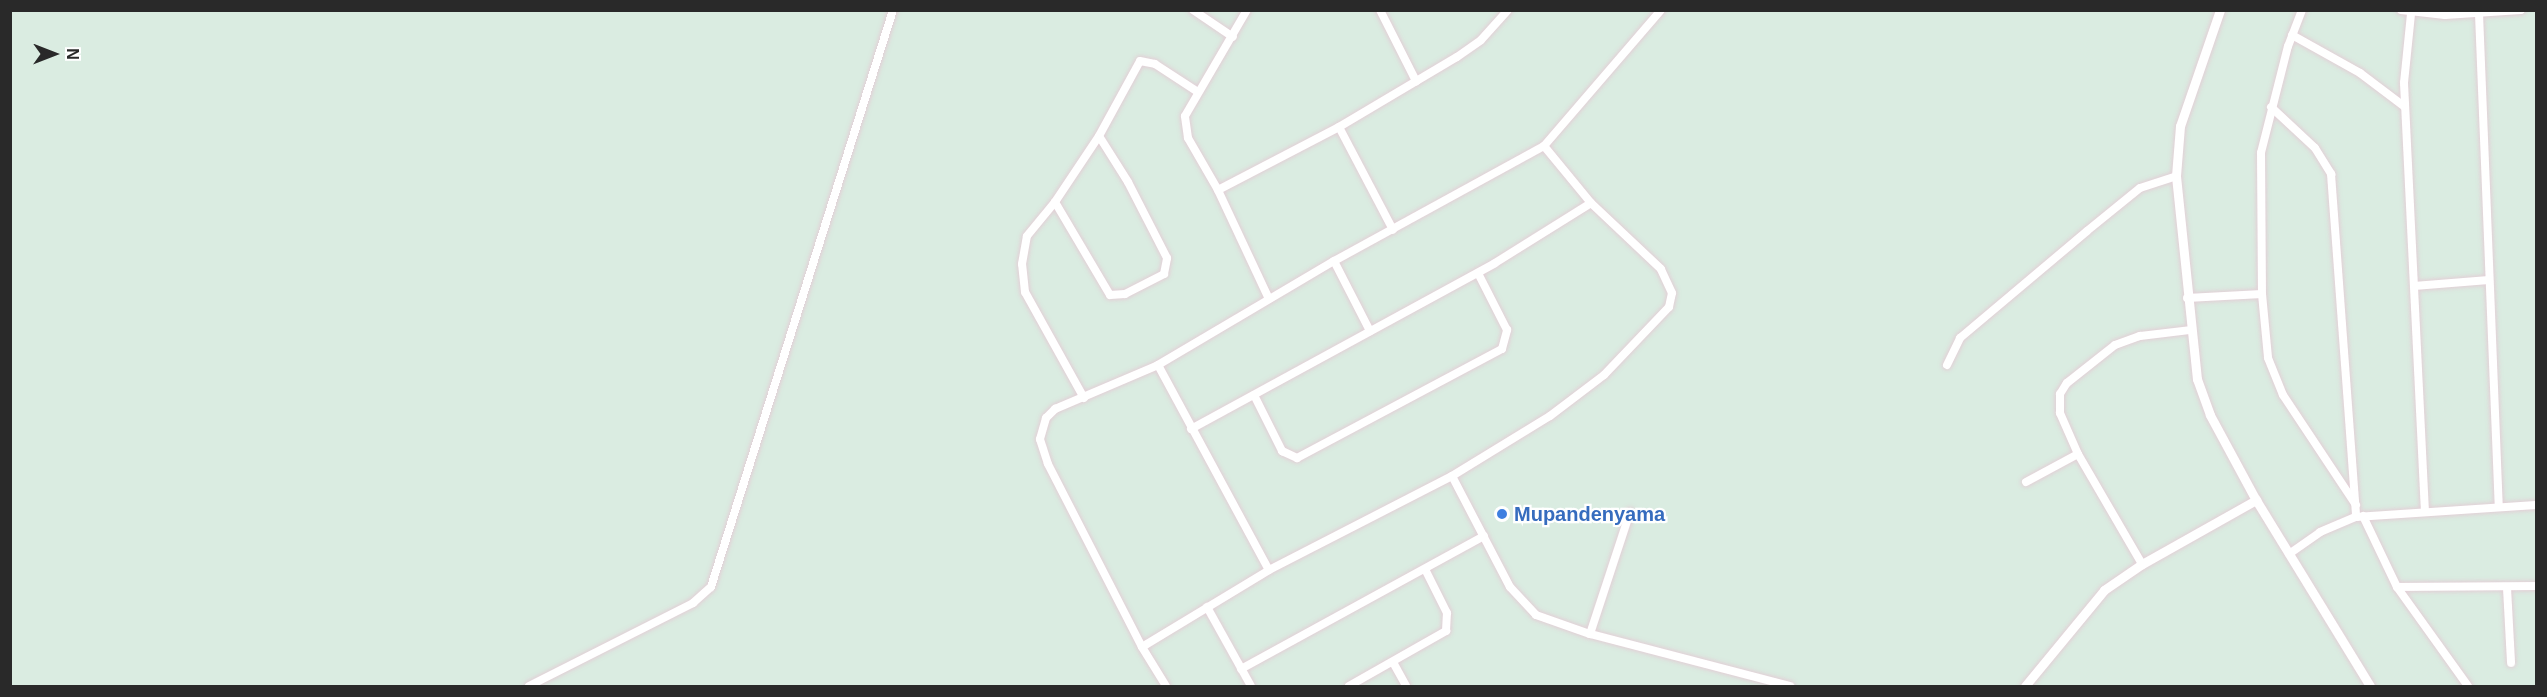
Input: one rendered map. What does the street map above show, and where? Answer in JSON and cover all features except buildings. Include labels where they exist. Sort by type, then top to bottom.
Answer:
[{"type":"street","points":[[529,687],[693,603],[711,586],[893,10]]},
{"type":"street","points":[[1193,10],[1233,37]]},
{"type":"street","points":[[1246,10],[1233,37],[1198,92],[1185,124],[1188,138],[1218,190],[1269,298]]},
{"type":"street","points":[[1380,10],[1416,81]]},
{"type":"street","points":[[1218,190],[1339,127],[1416,81],[1481,40],[1508,10]]},
{"type":"street","points":[[1166,687],[1142,647],[1042,450],[1041,428],[1046,418],[1055,409],[1158,365],[1334,261],[1544,146],[1661,10]]},
{"type":"street","points":[[2220,10],[2180,126],[2176,176],[2190,330],[2201,396],[2256,501],[2370,687]]},
{"type":"street","points":[[2302,10],[2292,35],[2271,107],[2260,172],[2262,294],[2268,358],[2275,382],[2356,505],[2397,587],[2468,687]]},
{"type":"street","points":[[2401,10],[2410,14],[2445,15],[2521,10]]},
{"type":"street","points":[[2445,15],[2456,10]]},
{"type":"street","points":[[2410,14],[2403,70],[2425,510]]},
{"type":"street","points":[[2479,14],[2499,506]]},
{"type":"street","points":[[2292,35],[2360,73],[2405,106]]},
{"type":"street","points":[[1084,398],[1030,305],[1022,278],[1027,236],[1055,202],[1099,136],[1140,61],[1155,64],[1198,92]]},
{"type":"street","points":[[2271,107],[2315,148],[2331,174],[2356,505]]},
{"type":"street","points":[[1339,127],[1393,230]]},
{"type":"street","points":[[1055,202],[1110,295],[1118,297],[1164,274],[1167,258],[1128,182],[1099,136]]},
{"type":"street","points":[[1142,647],[1269,570],[1452,476],[1581,394],[1670,307],[1672,293],[1665,275],[1592,203],[1544,146]]},
{"type":"street","points":[[1947,365],[1960,338],[2087,231],[2140,188],[2176,176]]},
{"type":"street","points":[[1191,429],[1478,273],[1592,203]]},
{"type":"street","points":[[1334,261],[1370,331]]},
{"type":"street","points":[[1254,395],[1282,451],[1297,458],[1492,355],[1502,349],[1507,330],[1478,273]]},
{"type":"street","points":[[2414,286],[2489,280]]},
{"type":"street","points":[[2187,298],[2262,294]]},
{"type":"street","points":[[2142,564],[2078,454],[2060,412],[2060,394],[2067,383],[2096,359],[2128,340],[2190,330]]},
{"type":"street","points":[[1158,365],[1269,570]]},
{"type":"street","points":[[2026,482],[2078,454]]},
{"type":"street","points":[[1452,476],[1510,587],[1523,604],[1536,615],[1590,634],[1790,687]]},
{"type":"street","points":[[2025,687],[2090,603],[2142,564],[2256,501]]},
{"type":"street","points":[[2289,554],[2320,532],[2360,516],[2425,510],[2536,505]]},
{"type":"street","points":[[1590,634],[1630,512]]},
{"type":"street","points":[[1241,669],[1426,571],[1484,536]]},
{"type":"street","points":[[1349,687],[1440,638],[1448,625],[1447,613],[1426,571]]},
{"type":"street","points":[[2397,587],[2536,586]]},
{"type":"street","points":[[2507,588],[2511,663]]},
{"type":"street","points":[[1207,607],[1251,687]]},
{"type":"street","points":[[1394,664],[1406,687]]},
{"type":"place","name":"Mupandenyama","points":[[1502,514]]}]
